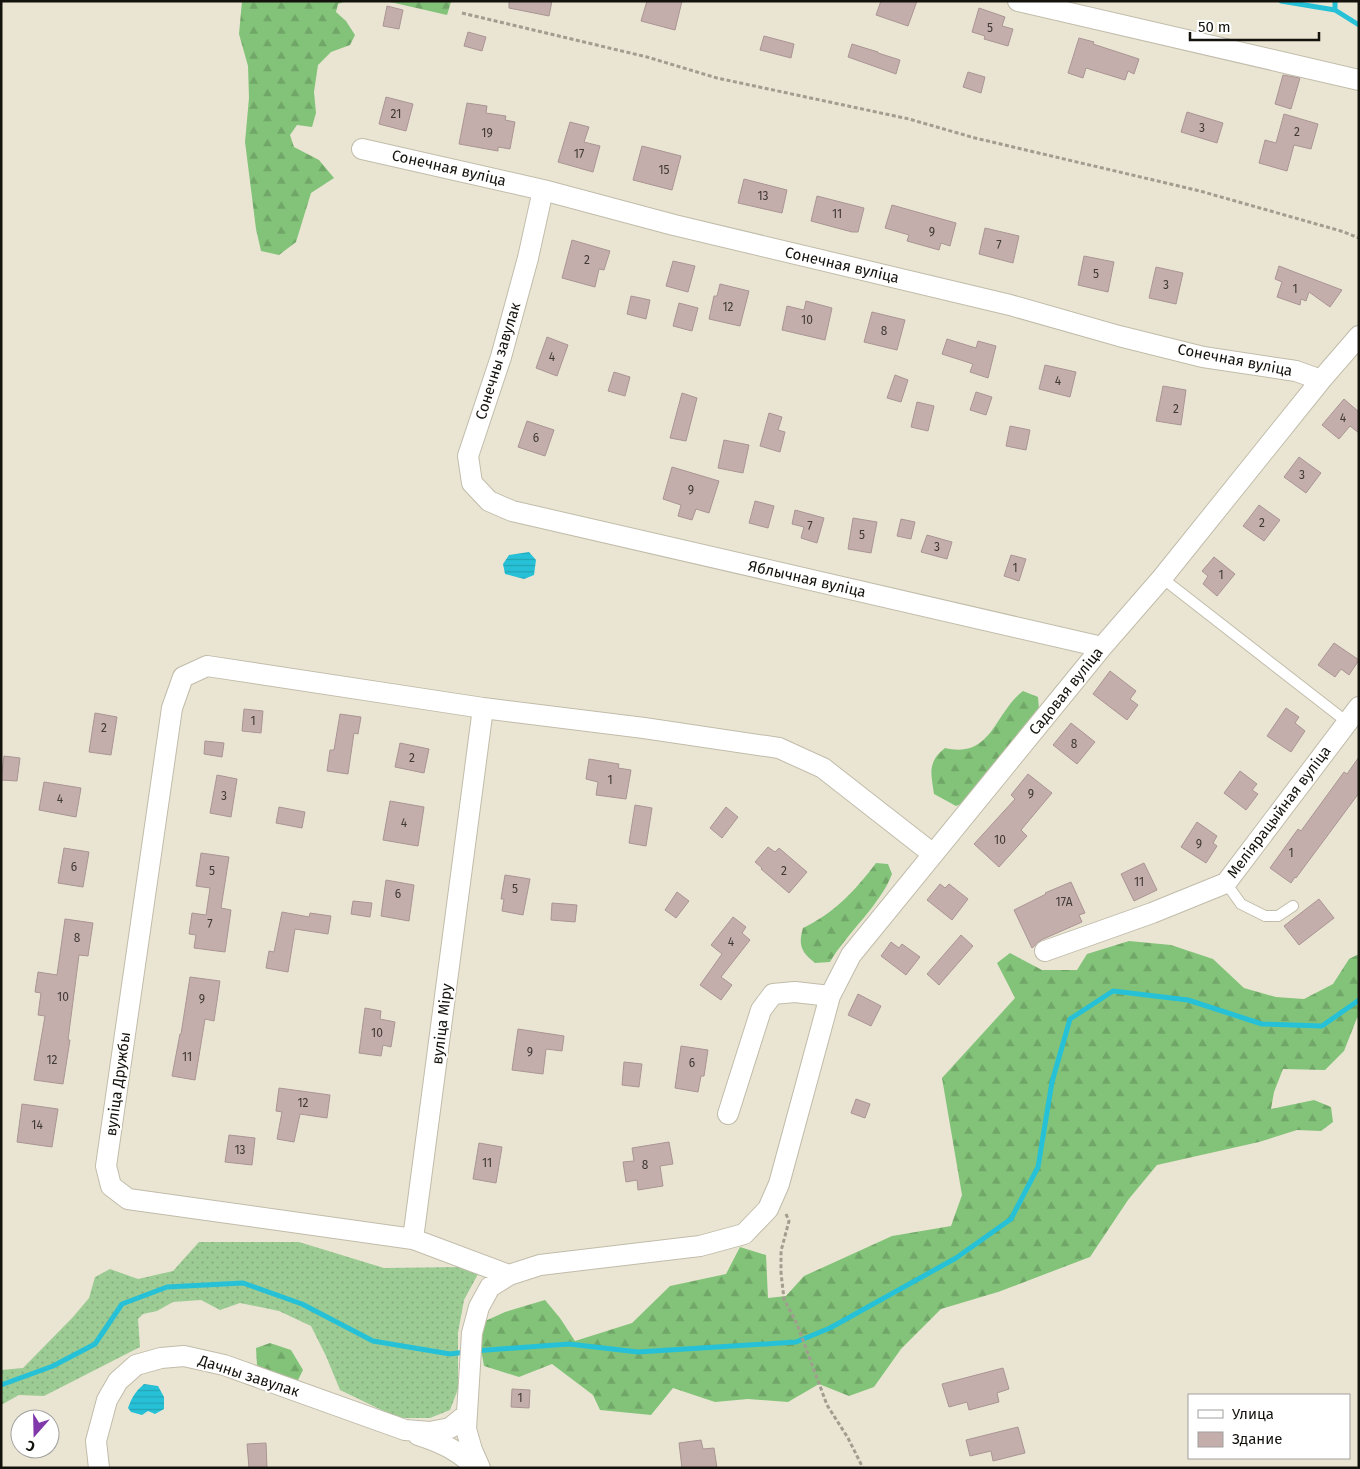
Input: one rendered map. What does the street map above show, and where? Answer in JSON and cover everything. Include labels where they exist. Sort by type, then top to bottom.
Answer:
[{"type":"street","points":[[1018,1],[1359,80]]},
{"type":"street","name":"Сонечная вуліца","points":[[362,149],[543,190],[674,225],[1010,305],[1194,354],[1296,372],[1321,380]]},
{"type":"street","name":"Сонечны завулак","points":[[512,511],[489,501],[472,484],[468,456],[501,357],[528,258],[543,190]]},
{"type":"street","name":"Садовая вуліца","points":[[478,1468],[466,1429],[470,1362],[472,1333],[479,1307],[490,1287],[509,1275],[540,1265],[700,1246],[744,1234],[768,1209],[779,1184],[830,996],[851,955],[1359,336]]},
{"type":"street","name":"Яблычная вуліца","points":[[512,511],[1102,648]]},
{"type":"street","name":"вуліца Дружбы","points":[[413,1239],[128,1199],[111,1186],[106,1166],[111,1127],[172,708],[183,677],[207,666],[483,708]]},
{"type":"street","points":[[483,708],[644,728],[779,748],[823,768],[933,854]]},
{"type":"street","name":"вуліца Міру","points":[[413,1239],[483,708]]},
{"type":"street","name":"Меліярацыйная вуліца","points":[[1045,951],[1152,913],[1226,883],[1353,714]]},
{"type":"street","points":[[728,1114],[761,1010],[773,994],[795,992],[830,996]]},
{"type":"street","points":[[413,1239],[509,1275]]},
{"type":"street","name":"Дачны завулак","points":[[100,1468],[96,1441],[107,1400],[118,1381],[136,1365],[161,1358],[184,1356],[224,1364],[405,1430],[430,1432],[450,1428],[468,1414]]},
{"type":"street","points":[[405,1430],[447,1446],[462,1454],[478,1468]]},
{"type":"lane","points":[[1162,578],[1353,714]]},
{"type":"lane","points":[[1226,883],[1241,904],[1265,916],[1278,916],[1293,906]]},
{"type":"path","points":[[462,14],[647,57],[717,78],[909,119],[975,138],[1200,192],[1341,231],[1359,238]]},
{"type":"path","points":[[775,1194],[789,1221],[781,1251],[784,1299],[797,1324],[827,1405],[848,1438],[863,1468]]},
{"type":"green space","points":[[242,1],[346,1],[338,4],[336,12],[346,21],[355,35],[350,45],[331,52],[318,65],[314,92],[316,113],[312,127],[297,125],[290,135],[294,147],[319,160],[334,178],[311,193],[296,242],[279,255],[261,251],[256,229],[245,142],[249,98],[248,66],[239,34]]},
{"type":"green space","points":[[386,1],[451,1],[451,2],[447,15]]},
{"type":"green space","points":[[1023,691],[1038,697],[1039,709],[973,799],[956,806],[934,794],[932,769],[935,758],[939,753],[945,748],[961,750],[973,747],[983,741],[1013,700]]},
{"type":"green space","points":[[876,863],[888,864],[892,874],[887,885],[830,962],[815,963],[802,948],[803,928],[824,916],[843,900]]},
{"type":"green space","points":[[1129,941],[1171,945],[1213,959],[1244,988],[1276,997],[1304,999],[1333,984],[1349,959],[1359,954],[1359,1017],[1344,1051],[1325,1070],[1283,1069],[1274,1092],[1271,1109],[1314,1100],[1331,1107],[1333,1122],[1321,1131],[1297,1130],[1259,1142],[1157,1165],[1128,1200],[1090,1257],[998,1292],[941,1309],[901,1349],[874,1387],[849,1396],[819,1384],[788,1402],[748,1399],[715,1402],[673,1388],[651,1415],[600,1410],[593,1395],[552,1364],[519,1377],[484,1366],[479,1338],[483,1322],[505,1312],[545,1300],[575,1341],[632,1323],[670,1286],[726,1274],[740,1247],[766,1255],[768,1298],[786,1296],[804,1276],[892,1236],[951,1226],[962,1195],[942,1078],[1015,998],[997,963],[1010,953],[1042,970],[1077,970],[1087,954]]},
{"type":"green space","points":[[199,1242],[299,1242],[384,1268],[466,1267],[478,1274],[464,1300],[458,1333],[458,1389],[450,1410],[430,1418],[398,1418],[340,1390],[311,1326],[279,1311],[240,1303],[220,1310],[201,1300],[173,1302],[157,1311],[143,1314],[138,1319],[140,1347],[44,1396],[19,1395],[1,1405],[1,1370],[23,1368],[89,1298],[95,1277],[110,1269],[138,1279],[173,1271]]},
{"type":"green space","points":[[270,1343],[291,1350],[303,1370],[298,1380],[282,1378],[257,1365],[256,1348]]},
{"type":"water","points":[[529,552],[536,560],[534,575],[524,579],[505,574],[503,564],[509,555]]},
{"type":"water","points":[[144,1384],[158,1386],[164,1397],[164,1409],[155,1414],[148,1411],[142,1415],[131,1412],[128,1408],[131,1401]]},
{"type":"building","points":[[509,1],[552,1],[549,16],[509,8]]},
{"type":"building","points":[[647,1],[682,1],[675,30],[641,21]]},
{"type":"building","points":[[881,1],[917,1],[908,26],[876,15]]},
{"type":"building","points":[[387,6],[403,10],[399,29],[383,26]]},
{"type":"building","points":[[979,8],[1005,17],[1002,26],[1013,29],[1008,46],[984,39],[985,36],[972,32]]},
{"type":"building","points":[[468,32],[486,37],[482,51],[464,46]]},
{"type":"building","points":[[764,36],[794,44],[791,58],[760,50]]},
{"type":"building","points":[[1079,38],[1139,59],[1134,74],[1128,71],[1125,80],[1086,68],[1083,78],[1068,73]]},
{"type":"building","points":[[852,44],[900,60],[896,74],[848,57]]},
{"type":"building","points":[[968,72],[985,77],[981,93],[963,87]]},
{"type":"building","points":[[1283,75],[1300,78],[1291,109],[1275,104]]},
{"type":"building","points":[[386,97],[413,104],[406,131],[379,124]]},
{"type":"building","points":[[467,103],[487,106],[486,113],[506,116],[505,120],[515,122],[510,149],[498,147],[498,151],[459,144]]},
{"type":"building","points":[[1187,112],[1223,123],[1217,143],[1181,132]]},
{"type":"building","points":[[1284,114],[1318,124],[1311,149],[1294,145],[1287,171],[1259,163],[1265,140],[1276,143]]},
{"type":"building","points":[[570,122],[589,127],[584,142],[600,146],[593,172],[558,162]]},
{"type":"building","points":[[642,146],[681,156],[672,190],[633,180]]},
{"type":"building","points":[[744,179],[787,190],[782,213],[738,203]]},
{"type":"building","points":[[817,196],[864,208],[858,232],[811,221]]},
{"type":"building","points":[[892,205],[956,223],[950,246],[941,243],[939,250],[907,241],[909,235],[885,228]]},
{"type":"building","points":[[985,228],[1019,236],[1013,263],[979,254]]},
{"type":"building","points":[[572,240],[610,251],[604,270],[599,269],[595,287],[562,278]]},
{"type":"building","points":[[1084,256],[1114,262],[1108,292],[1078,285]]},
{"type":"building","points":[[673,261],[695,266],[688,292],[666,286]]},
{"type":"building","points":[[1279,266],[1342,290],[1330,307],[1309,292],[1306,301],[1301,299],[1300,305],[1277,297],[1282,282],[1275,279]]},
{"type":"building","points":[[1156,267],[1183,273],[1176,304],[1149,298]]},
{"type":"building","points":[[720,284],[749,291],[740,326],[709,319],[714,296],[717,296]]},
{"type":"building","points":[[631,296],[650,300],[646,319],[627,314]]},
{"type":"building","points":[[806,301],[832,308],[825,340],[782,330],[787,306],[804,310]]},
{"type":"building","points":[[679,303],[698,308],[692,331],[673,326]]},
{"type":"building","points":[[872,312],[905,320],[897,350],[864,342]]},
{"type":"building","points":[[547,337],[568,345],[557,376],[536,368]]},
{"type":"building","points":[[947,339],[976,348],[978,341],[996,346],[988,378],[970,372],[973,364],[942,354]]},
{"type":"building","points":[[1045,365],[1076,372],[1070,397],[1039,389]]},
{"type":"building","points":[[614,372],[630,377],[625,396],[608,391]]},
{"type":"building","points":[[895,375],[908,380],[901,402],[887,398]]},
{"type":"building","points":[[1163,386],[1186,390],[1181,425],[1156,421]]},
{"type":"building","points":[[976,392],[992,397],[986,415],[970,410]]},
{"type":"building","points":[[682,393],[697,398],[686,441],[670,438]]},
{"type":"building","points":[[1344,399],[1359,412],[1359,433],[1350,426],[1339,439],[1322,425]]},
{"type":"building","points":[[917,402],[934,406],[928,431],[911,427]]},
{"type":"building","points":[[769,413],[782,417],[778,430],[785,432],[780,452],[760,446]]},
{"type":"building","points":[[527,421],[554,430],[545,456],[518,447]]},
{"type":"building","points":[[1010,426],[1030,430],[1026,450],[1006,446]]},
{"type":"building","points":[[724,440],[749,445],[743,473],[718,468]]},
{"type":"building","points":[[1299,457],[1321,473],[1306,493],[1284,477]]},
{"type":"building","points":[[672,467],[719,481],[709,513],[696,509],[692,520],[678,516],[681,505],[663,499]]},
{"type":"building","points":[[755,501],[774,506],[768,528],[749,523]]},
{"type":"building","points":[[1259,505],[1280,520],[1264,541],[1243,526]]},
{"type":"building","points":[[795,510],[824,518],[817,543],[801,538],[804,527],[792,524]]},
{"type":"building","points":[[853,518],[877,522],[871,553],[848,549]]},
{"type":"building","points":[[901,519],[915,522],[911,539],[897,536]]},
{"type":"building","points":[[927,535],[952,542],[947,559],[921,552]]},
{"type":"building","points":[[1011,555],[1026,559],[1019,581],[1004,576]]},
{"type":"building","points":[[1214,557],[1235,574],[1217,596],[1203,584],[1208,576],[1202,571]]},
{"type":"building","points":[[1334,643],[1359,660],[1349,675],[1341,669],[1335,677],[1318,665]]},
{"type":"building","points":[[1110,671],[1136,691],[1130,699],[1138,705],[1127,720],[1093,694]]},
{"type":"building","points":[[1286,708],[1299,717],[1295,723],[1305,731],[1291,752],[1267,736]]},
{"type":"building","points":[[244,709],[263,711],[261,733],[242,731]]},
{"type":"building","points":[[95,713],[117,717],[111,755],[89,752]]},
{"type":"building","points":[[340,714],[361,717],[358,734],[354,733],[348,774],[327,771],[330,750],[334,750]]},
{"type":"building","points":[[1071,723],[1095,742],[1077,764],[1053,745]]},
{"type":"building","points":[[205,741],[224,743],[222,757],[204,754]]},
{"type":"building","points":[[400,743],[429,749],[424,773],[395,767]]},
{"type":"building","points":[[4,756],[20,758],[17,781],[1,780]]},
{"type":"building","points":[[1359,757],[1359,793],[1291,883],[1270,868],[1298,829],[1301,831],[1344,772],[1347,774]]},
{"type":"building","points":[[589,759],[619,764],[618,768],[631,770],[626,799],[596,795],[598,782],[586,779]]},
{"type":"building","points":[[1240,771],[1257,784],[1252,790],[1258,794],[1246,810],[1224,793]]},
{"type":"building","points":[[1028,774],[1052,793],[1021,830],[1027,836],[999,867],[974,844],[1015,799],[1011,795]]},
{"type":"building","points":[[217,775],[237,779],[231,817],[210,813]]},
{"type":"building","points":[[44,782],[81,788],[76,817],[39,810]]},
{"type":"building","points":[[390,801],[424,807],[418,846],[383,840]]},
{"type":"building","points":[[635,805],[652,808],[646,846],[629,843]]},
{"type":"building","points":[[279,807],[305,812],[302,828],[276,823]]},
{"type":"building","points":[[726,807],[738,817],[722,838],[710,828]]},
{"type":"building","points":[[1197,822],[1217,836],[1213,843],[1217,846],[1206,863],[1181,847]]},
{"type":"building","points":[[768,847],[775,852],[779,848],[807,872],[789,893],[755,862]]},
{"type":"building","points":[[64,848],[89,852],[83,887],[58,883]]},
{"type":"building","points":[[201,853],[229,857],[221,908],[231,910],[225,952],[194,948],[196,935],[189,934],[192,913],[206,915],[210,888],[196,886]]},
{"type":"building","points":[[1144,863],[1157,890],[1134,901],[1121,874]]},
{"type":"building","points":[[505,875],[530,879],[523,915],[502,911],[504,899],[501,899]]},
{"type":"building","points":[[386,880],[414,885],[409,921],[381,916]]},
{"type":"building","points":[[1071,882],[1085,913],[1079,915],[1082,922],[1041,940],[1032,948],[1014,910],[1045,893]]},
{"type":"building","points":[[940,884],[945,888],[949,884],[968,899],[952,920],[927,900]]},
{"type":"building","points":[[677,892],[689,901],[676,918],[665,910]]},
{"type":"building","points":[[1319,899],[1334,918],[1299,945],[1284,926]]},
{"type":"building","points":[[353,901],[372,903],[370,917],[351,914]]},
{"type":"building","points":[[552,903],[577,905],[575,922],[551,920]]},
{"type":"building","points":[[282,912],[309,917],[310,913],[331,916],[328,934],[295,929],[288,972],[266,968],[269,951],[274,952]]},
{"type":"building","points":[[733,917],[746,927],[742,933],[750,940],[721,977],[732,985],[721,1000],[700,985],[722,954],[711,945]]},
{"type":"building","points":[[65,919],[93,923],[88,956],[79,955],[68,1040],[70,1040],[63,1084],[34,1080],[45,1016],[38,1015],[41,993],[35,992],[38,972],[57,975]]},
{"type":"building","points":[[961,935],[973,946],[939,985],[927,974]]},
{"type":"building","points":[[891,942],[899,948],[902,944],[920,957],[906,975],[881,956]]},
{"type":"building","points":[[190,977],[220,981],[214,1021],[205,1019],[195,1080],[172,1076]]},
{"type":"building","points":[[858,994],[881,1006],[871,1026],[848,1015]]},
{"type":"building","points":[[365,1008],[381,1011],[380,1019],[395,1022],[391,1047],[383,1045],[381,1056],[359,1053]]},
{"type":"building","points":[[518,1029],[564,1036],[562,1051],[546,1049],[543,1074],[512,1070]]},
{"type":"building","points":[[681,1046],[708,1050],[704,1076],[701,1076],[698,1092],[675,1088]]},
{"type":"building","points":[[624,1062],[642,1064],[639,1087],[622,1085]]},
{"type":"building","points":[[279,1088],[330,1095],[327,1118],[300,1114],[294,1142],[277,1139],[282,1112],[276,1111]]},
{"type":"building","points":[[856,1099],[870,1104],[865,1118],[851,1113]]},
{"type":"building","points":[[22,1104],[58,1109],[52,1147],[17,1142]]},
{"type":"building","points":[[229,1135],[255,1138],[252,1165],[225,1162]]},
{"type":"building","points":[[669,1142],[673,1164],[660,1166],[663,1186],[638,1190],[637,1180],[626,1182],[623,1162],[634,1161],[632,1148]]},
{"type":"building","points":[[479,1143],[502,1147],[496,1183],[473,1179]]},
{"type":"building","points":[[1003,1368],[1009,1389],[997,1393],[999,1402],[969,1410],[967,1402],[949,1407],[942,1384]]},
{"type":"building","points":[[512,1389],[530,1390],[529,1408],[511,1407]]},
{"type":"building","points":[[1018,1427],[1025,1453],[993,1461],[991,1451],[970,1456],[966,1440]]},
{"type":"building","points":[[701,1440],[703,1449],[714,1448],[717,1468],[682,1468],[679,1443]]},
{"type":"building","points":[[266,1443],[267,1468],[249,1468],[247,1444]]},
{"type":"waterway","points":[[1281,1],[1335,10],[1359,25]]},
{"type":"waterway","points":[[1335,1],[1335,10]]},
{"type":"waterway","points":[[474,1351],[569,1344],[638,1352],[796,1342],[830,1328],[956,1258],[1011,1219],[1038,1167],[1052,1082],[1070,1019],[1113,991],[1188,1000],[1262,1024],[1322,1026],[1359,1000]]},
{"type":"waterway","points":[[1,1385],[53,1366],[95,1344],[122,1304],[167,1287],[243,1283],[302,1304],[373,1341],[450,1354],[466,1352]]}]
